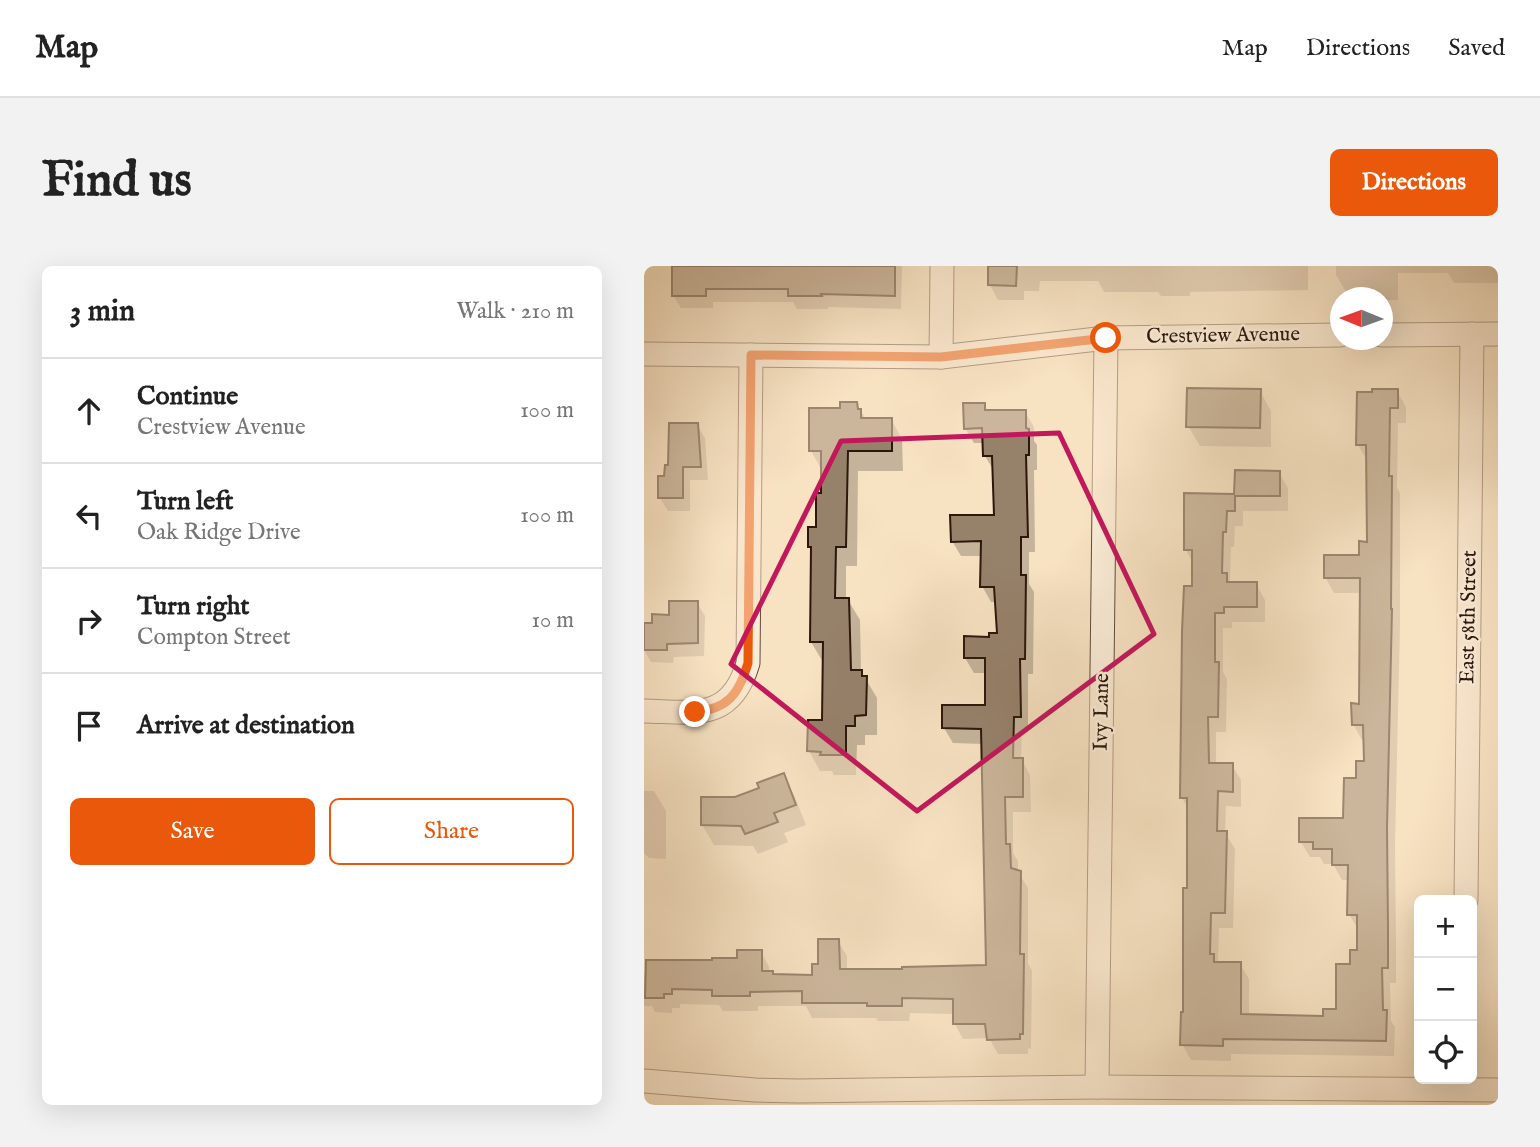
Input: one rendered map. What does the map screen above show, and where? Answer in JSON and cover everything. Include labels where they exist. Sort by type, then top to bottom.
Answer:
[{"type":"street","points":[[941,357],[942,266]]},
{"type":"street","name":"East 58th Street","points":[[1466,895],[1472,334]]},
{"type":"street","points":[[1393,335],[1498,334]]},
{"type":"street","name":"Crestview Avenue","points":[[644,354],[941,357],[1106,338],[1330,335]]},
{"type":"street","name":"Ivy Lane","points":[[1097,1087],[1106,338]]},
{"type":"street","points":[[644,712],[705,711],[721,705],[740,686],[748,663],[751,355]]},
{"type":"street","points":[[644,1081],[799,1091],[1464,1084],[1498,1090]]},
{"type":"highlighted area","points":[[1059,433],[1154,634],[917,811],[731,664],[841,441]]},
{"type":"building","points":[[672,266],[895,266],[895,296],[788,296],[788,289],[706,289],[706,296],[672,296]]},
{"type":"building","points":[[988,266],[1017,266],[1016,286],[988,285]]},
{"type":"building","points":[[1187,388],[1261,389],[1260,428],[1186,427]]},
{"type":"building","points":[[1372,389],[1398,389],[1398,408],[1390,408],[1392,609],[1387,828],[1388,968],[1382,968],[1383,1010],[1387,1010],[1386,1041],[1223,1039],[1223,1046],[1180,1045],[1183,1012],[1183,888],[1187,888],[1187,798],[1180,798],[1182,631],[1184,586],[1192,586],[1192,550],[1184,550],[1184,493],[1234,494],[1235,470],[1280,471],[1280,496],[1235,496],[1235,511],[1227,511],[1226,532],[1223,532],[1222,573],[1227,573],[1227,582],[1257,582],[1257,607],[1224,607],[1224,613],[1215,613],[1215,662],[1219,662],[1218,717],[1208,717],[1209,763],[1233,763],[1233,792],[1218,791],[1217,831],[1227,831],[1225,913],[1211,913],[1210,954],[1214,954],[1214,962],[1241,962],[1241,1014],[1323,1016],[1323,1009],[1336,1009],[1336,964],[1350,964],[1350,950],[1357,950],[1357,915],[1347,915],[1348,865],[1332,865],[1332,849],[1313,849],[1313,842],[1299,842],[1299,818],[1343,818],[1344,778],[1356,778],[1356,761],[1364,761],[1363,725],[1352,725],[1351,703],[1359,704],[1360,578],[1324,578],[1324,555],[1359,555],[1359,541],[1367,542],[1366,445],[1356,445],[1357,392],[1372,392]]},
{"type":"building","points":[[840,402],[857,402],[858,409],[861,409],[861,418],[892,418],[892,451],[848,451],[846,547],[836,547],[835,598],[849,598],[851,670],[862,670],[862,676],[867,676],[866,715],[855,716],[855,726],[846,726],[846,755],[820,755],[821,752],[807,751],[808,720],[822,720],[823,642],[810,642],[811,547],[808,547],[808,527],[816,527],[816,493],[821,493],[821,451],[809,451],[809,408],[840,408]]},
{"type":"building","points":[[963,403],[985,403],[985,410],[1026,410],[1026,428],[1029,429],[1029,455],[1026,455],[1028,537],[1021,537],[1021,575],[1026,575],[1025,659],[1020,659],[1021,717],[1014,717],[1013,758],[1023,758],[1023,797],[1005,797],[1006,844],[1010,844],[1011,868],[1021,871],[1023,1034],[1020,1034],[1020,1039],[987,1040],[985,1024],[953,1024],[953,999],[902,998],[902,1006],[867,1006],[867,1003],[802,1003],[802,991],[750,992],[750,996],[712,996],[712,990],[672,989],[672,994],[664,994],[664,998],[645,998],[646,960],[737,958],[737,950],[762,950],[762,971],[773,971],[773,974],[812,975],[812,964],[818,964],[818,939],[839,939],[840,969],[986,965],[981,729],[942,728],[942,705],[985,705],[985,658],[964,658],[964,636],[989,637],[989,633],[997,633],[994,587],[980,587],[981,541],[951,542],[950,515],[994,515],[992,456],[983,456],[982,428],[964,429]]},
{"type":"building","points":[[669,423],[698,423],[701,467],[683,467],[683,498],[658,498],[658,476],[664,476],[665,465],[668,465]]},
{"type":"building","points":[[669,601],[698,601],[698,643],[667,644],[667,650],[644,650],[644,623],[652,623],[652,614],[669,615]]},
{"type":"building","points":[[784,773],[796,805],[774,813],[778,822],[745,834],[741,826],[701,825],[701,797],[735,797],[759,788],[757,783]]},
{"type":"route","points":[[695,712],[717,707],[728,701],[740,686],[748,663],[751,355],[941,357],[1106,338]]}]
